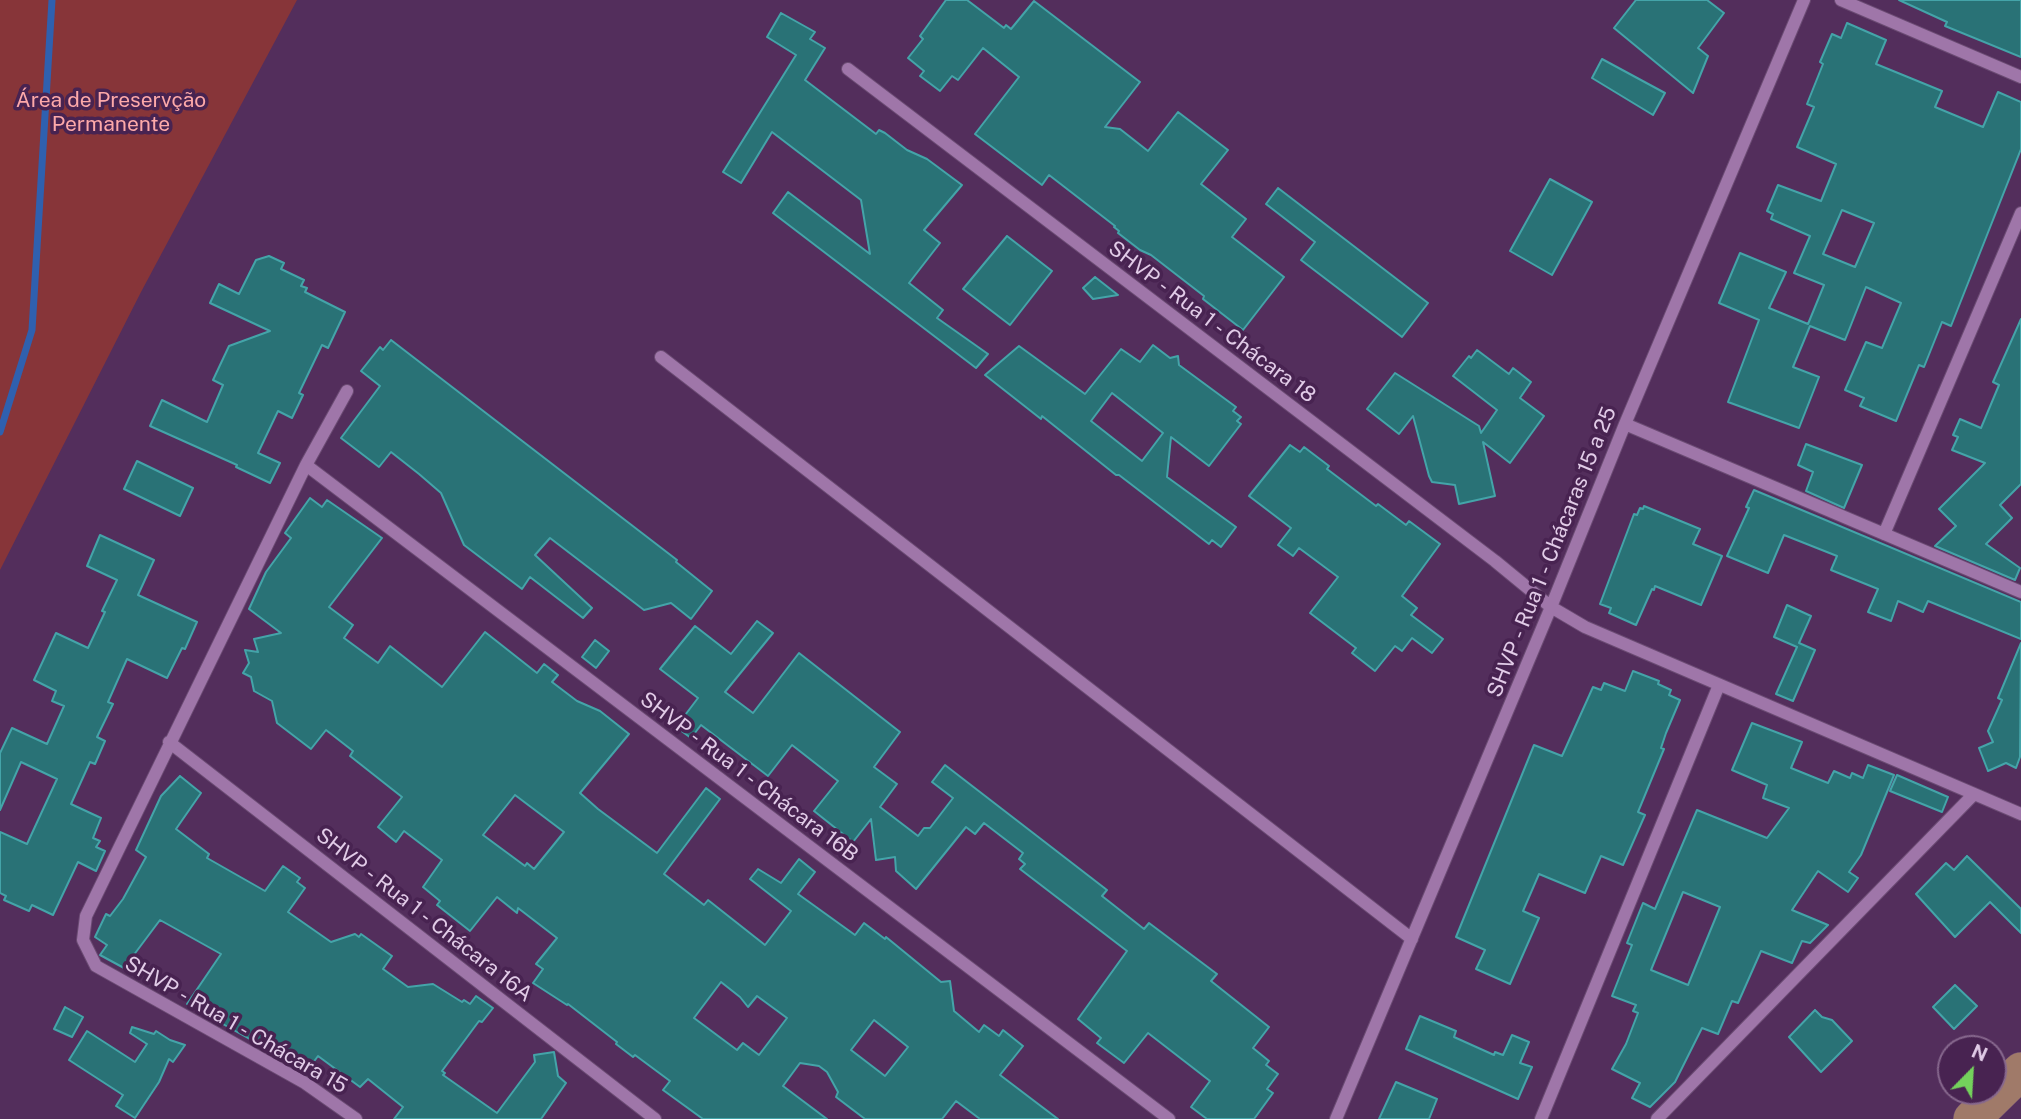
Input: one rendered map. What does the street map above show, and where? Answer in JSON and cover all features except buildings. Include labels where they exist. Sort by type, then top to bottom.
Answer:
[{"type":"main road","points":[[1972,1119],[2021,1071]]},
{"type":"street","name":"SHVP - Rua 1 - Chácaras 15 a 25","points":[[1336,1119],[1804,0]]},
{"type":"street","points":[[1841,0],[2021,77]]},
{"type":"street","name":"SHVP - Rua 1 - Chácara 18","points":[[849,69],[1484,553],[1551,607],[1585,626],[2021,814]]},
{"type":"street","points":[[1884,534],[2021,213]]},
{"type":"street","points":[[661,357],[1412,939]]},
{"type":"street","points":[[169,742],[306,465],[347,391]]},
{"type":"street","points":[[1625,424],[2021,592]]},
{"type":"street","name":"SHVP - Rua 1 - Chácara 16B","points":[[306,465],[1169,1119]]},
{"type":"street","points":[[1541,1119],[1719,685]]},
{"type":"street","name":"SHVP - Rua 1 - Chácara 15","points":[[169,742],[86,916],[83,940],[96,966],[305,1083],[356,1119]]},
{"type":"street","name":"SHVP - Rua 1 - Chácara 16A","points":[[169,742],[655,1119]]},
{"type":"street","points":[[1657,1119],[1974,794]]},
{"type":"green space","name":"Área de Preservção Permanente","points":[[0,0],[297,0],[141,292],[0,570]]},
{"type":"waterway","points":[[0,432],[32,330],[52,0]]}]
